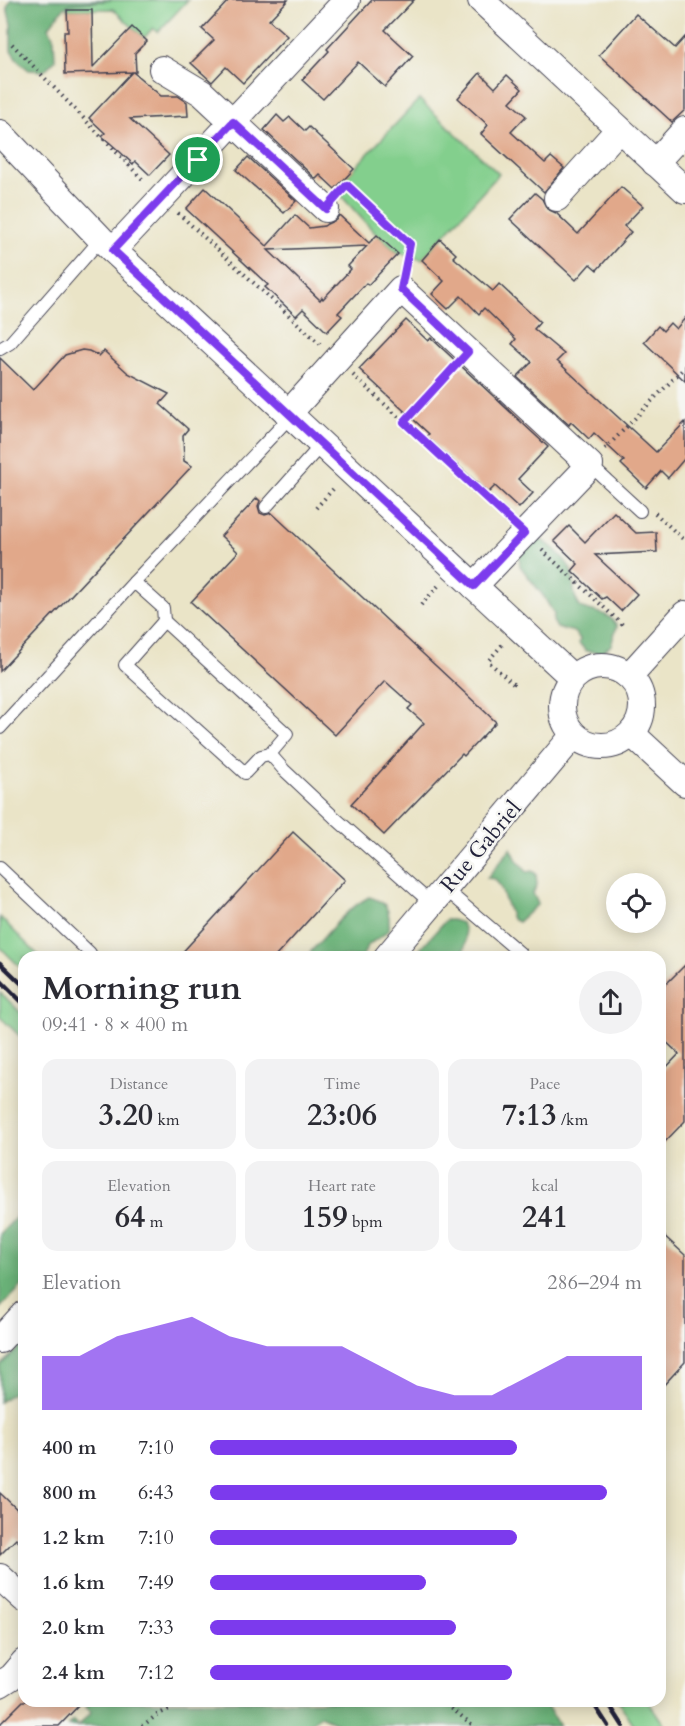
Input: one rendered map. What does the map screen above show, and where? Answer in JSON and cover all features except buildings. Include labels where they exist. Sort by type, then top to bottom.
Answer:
[{"type":"street","points":[[107,245],[233,122],[347,0]]},
{"type":"street","points":[[481,0],[685,190]]},
{"type":"street","points":[[162,69],[202,93],[326,209]]},
{"type":"street","points":[[557,198],[619,129]]},
{"type":"street","points":[[655,163],[685,130]]},
{"type":"street","points":[[0,133],[107,245],[573,678]]},
{"type":"street","points":[[290,415],[401,289],[590,465],[474,586]]},
{"type":"street","points":[[629,676],[685,614]]},
{"type":"street","points":[[594,666],[619,669],[629,676],[641,694],[642,705],[638,725],[632,734],[609,746],[596,746],[574,735],[566,725],[562,713],[565,688],[573,678],[583,670],[594,666]]},
{"type":"street","points":[[632,734],[685,783]]},
{"type":"street","name":"Rue Gabriel","points":[[392,951],[574,735]]},
{"type":"street","points":[[0,1340],[18,1320]]},
{"type":"street","points":[[0,1577],[18,1594]]},
{"type":"street","points":[[0,1684],[18,1669]]},
{"type":"lane","points":[[0,349],[10,343],[107,245]]},
{"type":"lane","points":[[0,728],[290,415]]},
{"type":"lane","points":[[266,507],[322,444]]},
{"type":"lane","points":[[590,465],[640,511]]},
{"type":"lane","points":[[134,582],[163,608],[164,621],[287,734],[270,754],[261,756],[245,773],[125,665],[164,621]]},
{"type":"lane","points":[[270,754],[334,817],[438,897],[517,951]]},
{"type":"lane","points":[[0,868],[88,951]]},
{"type":"path","points":[[12,44],[151,188]]},
{"type":"path","points":[[326,209],[347,185],[410,244],[401,289]]},
{"type":"path","points":[[172,208],[324,348]]},
{"type":"path","points":[[404,422],[468,352]]},
{"type":"path","points":[[590,465],[685,368]]},
{"type":"path","points":[[348,370],[625,627]]},
{"type":"path","points":[[316,508],[334,488]]},
{"type":"path","points":[[640,511],[651,510],[685,541]]},
{"type":"path","points":[[421,605],[439,585]]},
{"type":"path","points":[[502,645],[488,661],[513,684],[510,687]]},
{"type":"path","points":[[142,1726],[174,1707]]},
{"type":"path","points":[[450,1707],[474,1726]]},
{"type":"green space","points":[[11,0],[111,0],[69,4],[61,11],[49,27],[54,39],[55,60],[44,71],[29,70],[18,61],[11,50],[11,24],[7,7]]},
{"type":"green space","points":[[111,0],[188,0],[158,32],[153,28],[144,38],[113,9],[67,10],[69,4]]},
{"type":"green space","points":[[419,99],[499,174],[422,260],[395,251],[374,232],[335,189]]},
{"type":"green space","points":[[534,537],[551,547],[567,563],[580,607],[605,615],[617,626],[611,645],[601,653],[586,651],[579,643],[580,639],[575,633],[557,628],[553,621],[554,614],[544,597],[520,566],[519,556]]},
{"type":"green space","points":[[511,848],[527,872],[532,871],[536,874],[537,885],[533,893],[538,904],[518,922],[512,919],[500,886],[495,879],[487,878]]},
{"type":"green space","points":[[369,897],[384,904],[389,917],[389,929],[369,944],[365,951],[311,951],[343,916]]},
{"type":"green space","points":[[0,917],[34,951],[18,951],[18,965],[0,947]]},
{"type":"green space","points":[[446,920],[462,923],[466,940],[463,951],[418,951]]},
{"type":"green space","points":[[0,992],[18,1010],[18,1034],[0,1017]]},
{"type":"green space","points":[[18,1215],[18,1290],[0,1308],[0,1234]]},
{"type":"green space","points":[[18,1349],[18,1388],[0,1402],[0,1366]]},
{"type":"green space","points":[[86,1707],[548,1707],[559,1726],[343,1726],[320,1716],[309,1726],[79,1726],[91,1712]]},
{"type":"green space","points":[[622,1707],[652,1707],[665,1726],[634,1726]]},
{"type":"green space","points":[[73,1721],[79,1726],[68,1726]]},
{"type":"railway","points":[[0,963],[18,980]]},
{"type":"railway","points":[[0,980],[18,998]]},
{"type":"railway","points":[[596,1707],[608,1726]]},
{"type":"railway","points":[[611,1707],[623,1726]]},
{"type":"route","points":[[233,122],[326,209],[347,185],[410,244],[401,289],[468,352],[404,422],[524,533],[474,586],[113,250],[198,160],[233,122]]}]
